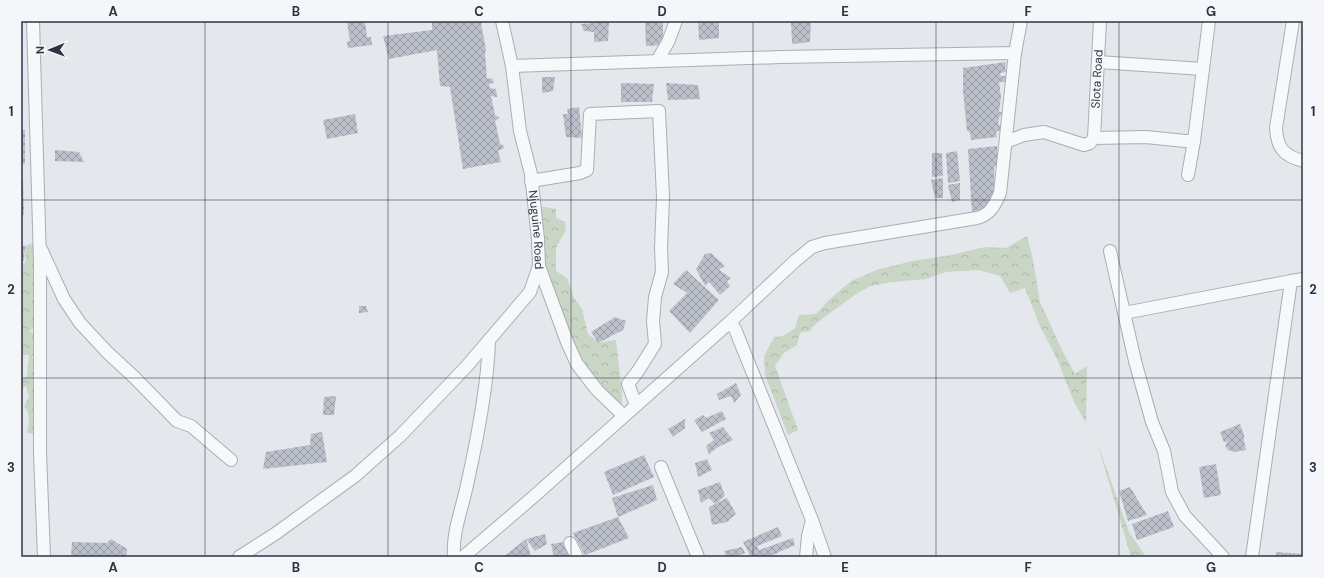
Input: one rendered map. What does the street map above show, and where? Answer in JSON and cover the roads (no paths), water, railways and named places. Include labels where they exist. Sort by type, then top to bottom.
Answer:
[{"type":"street","points":[[33,21],[39,244],[40,453],[44,557]]},
{"type":"street","name":"Njuguine Road","points":[[502,21],[512,66],[520,131],[531,174],[538,239],[539,266],[567,342],[577,364],[597,390],[624,416]]},
{"type":"street","points":[[657,61],[668,42],[676,21]]},
{"type":"street","points":[[463,557],[636,406],[812,247],[825,243],[984,216],[991,210],[1000,193],[1015,54],[1021,21]]},
{"type":"street","name":"Slota Road","points":[[1094,138],[1100,21]]},
{"type":"street","points":[[1188,175],[1194,141],[1209,21]]},
{"type":"street","points":[[1293,21],[1276,128],[1281,149],[1291,158],[1303,162]]},
{"type":"street","points":[[512,66],[781,56],[1015,54]]},
{"type":"street","points":[[1098,62],[1203,69]]},
{"type":"street","points":[[531,181],[580,173],[587,170],[590,114],[659,111],[662,197],[662,272],[655,297],[653,321],[655,344],[628,384],[636,406]]},
{"type":"street","points":[[1006,142],[1024,135],[1044,132],[1084,145],[1090,144],[1094,138],[1146,137],[1194,141]]},
{"type":"street","points":[[39,244],[64,299],[80,323],[108,354],[134,377],[178,421],[191,426],[231,460]]},
{"type":"street","points":[[1110,251],[1135,361],[1152,422],[1164,451],[1172,492],[1185,516],[1223,557]]},
{"type":"street","points":[[239,557],[275,534],[355,476],[400,436],[466,367],[530,292],[539,266]]},
{"type":"street","points":[[1124,313],[1297,280],[1252,557]]},
{"type":"street","points":[[730,322],[735,329],[812,520],[825,557]]},
{"type":"street","points":[[454,557],[453,550],[455,535],[472,464],[478,429],[489,355],[489,340]]},
{"type":"street","points":[[661,467],[698,557]]},
{"type":"street","points":[[806,557],[808,536],[812,520]]},
{"type":"street","points":[[570,543],[577,557]]}]
